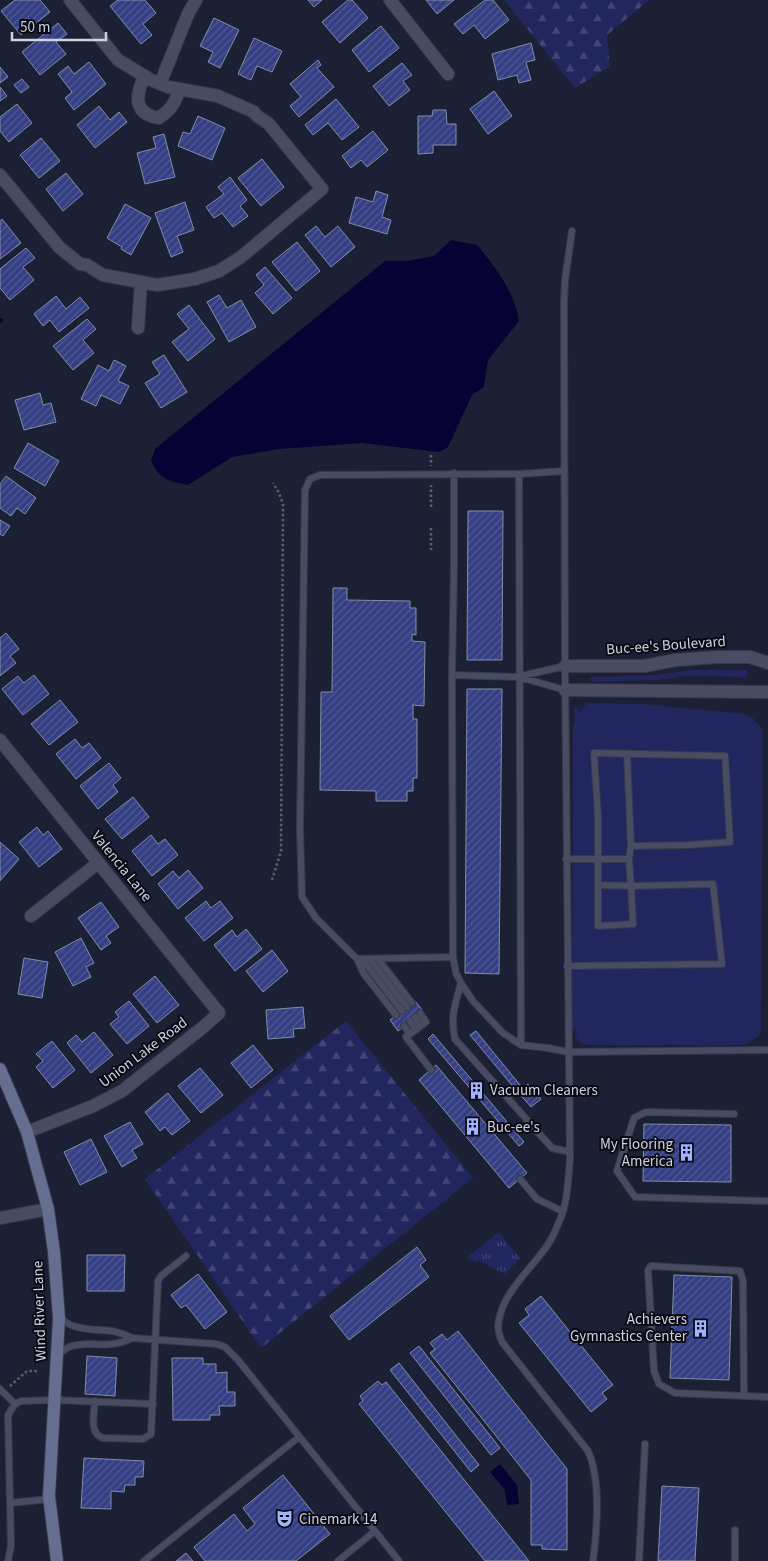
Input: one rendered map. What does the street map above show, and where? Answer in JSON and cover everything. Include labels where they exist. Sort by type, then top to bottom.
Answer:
[{"type":"street","points":[[0,175],[59,247],[70,254],[74,260],[103,275],[157,285],[195,279],[212,273],[241,258],[322,189],[268,123],[254,112],[218,96],[179,90],[160,84],[118,60],[70,0]]},
{"type":"street","points":[[160,84],[188,14],[196,0]]},
{"type":"street","points":[[390,0],[448,74]]},
{"type":"street","points":[[145,76],[139,88],[137,99],[141,108],[149,116],[159,118],[167,112],[176,103],[179,90]]},
{"type":"street","points":[[138,328],[141,282]]},
{"type":"street","name":"Buc-ee's Boulevard","points":[[564,666],[644,666],[683,659],[716,657],[750,657],[768,663]]},
{"type":"street","points":[[565,690],[768,692]]},
{"type":"street","name":"Valencia Lane","points":[[0,740],[219,1012]]},
{"type":"street","points":[[31,916],[98,863]]},
{"type":"street","name":"Union Lake Road","points":[[27,1132],[93,1106],[122,1091],[202,1028],[219,1012]]},
{"type":"street","name":"Wind River Lane","points":[[0,1069],[27,1132],[48,1209],[56,1271],[59,1318],[50,1499],[57,1561]]},
{"type":"street","points":[[0,1218],[48,1209]]},
{"type":"lane","points":[[572,231],[564,280],[564,666],[570,1152],[567,1192],[560,1220],[550,1242],[504,1305],[499,1318],[498,1329],[502,1342],[588,1451],[593,1462],[596,1494],[593,1561]]},
{"type":"lane","points":[[404,1009],[364,974],[359,959],[316,918],[302,897],[300,828],[305,490],[310,478],[320,475],[519,474],[564,471]]},
{"type":"lane","points":[[454,473],[452,674],[453,957],[456,973],[461,983],[473,1001],[503,1033],[521,1045],[568,1052],[768,1050]]},
{"type":"lane","points":[[519,474],[521,1045]]},
{"type":"lane","points":[[519,677],[564,666]]},
{"type":"lane","points":[[452,674],[519,677],[565,690]]},
{"type":"lane","points":[[627,754],[631,846],[629,859],[633,924],[598,926],[598,816],[594,754],[627,754],[725,756],[730,842],[631,846]]},
{"type":"lane","points":[[566,859],[629,859]]},
{"type":"lane","points":[[567,966],[722,964],[713,884],[598,885]]},
{"type":"lane","points":[[359,959],[453,957]]},
{"type":"lane","points":[[370,959],[404,1009]]},
{"type":"lane","points":[[378,959],[404,1009]]},
{"type":"lane","points":[[461,983],[452,1024],[455,1039],[552,1148],[570,1152]]},
{"type":"lane","points":[[415,1030],[412,1019],[426,1022],[406,1037],[430,1070]]},
{"type":"lane","points":[[734,1114],[646,1112],[634,1118],[617,1171],[635,1198],[768,1201]]},
{"type":"lane","points":[[520,1179],[537,1199],[562,1212]]},
{"type":"lane","points":[[94,1401],[95,1434],[103,1438],[143,1439],[148,1438],[151,1434],[158,1281],[161,1276],[186,1256]]},
{"type":"lane","points":[[744,1396],[743,1281],[740,1271],[651,1266],[648,1270],[654,1371],[659,1384],[675,1393],[744,1396],[768,1397]]},
{"type":"lane","points":[[59,1318],[78,1328],[110,1330],[132,1338],[209,1342],[225,1347],[238,1360],[398,1561]]},
{"type":"lane","points":[[58,1354],[69,1347],[80,1345],[111,1346],[132,1338]]},
{"type":"lane","points":[[0,1389],[15,1404]]},
{"type":"lane","points":[[8,1561],[11,1546],[8,1415],[15,1404],[21,1401],[55,1400],[153,1404]]},
{"type":"lane","points":[[144,1561],[299,1437]]},
{"type":"lane","points":[[639,1561],[645,1444]]},
{"type":"lane","points":[[10,1503],[50,1499]]},
{"type":"lane","points":[[735,1530],[735,1561]]},
{"type":"lane","points":[[338,1561],[374,1531]]},
{"type":"path","points":[[431,454],[431,466]]},
{"type":"path","points":[[272,880],[281,851],[283,652],[283,504],[273,483]]},
{"type":"path","points":[[431,485],[431,507]]},
{"type":"path","points":[[430,528],[431,550]]},
{"type":"path","points":[[10,1386],[27,1371],[38,1371]]},
{"type":"green space","points":[[504,0],[649,0],[607,35],[610,66],[575,88]]},
{"type":"green space","points":[[690,670],[747,670],[747,677],[685,676],[657,680],[591,682],[591,677],[658,675]]},
{"type":"green space","points":[[587,703],[643,704],[744,714],[752,717],[761,726],[763,735],[761,1028],[760,1035],[745,1045],[587,1045],[580,1043],[574,1036],[577,1035],[576,1029],[572,1029],[573,725],[575,724],[574,708],[580,708],[578,710],[580,712]]},
{"type":"green space","points":[[346,1021],[473,1178],[261,1348],[145,1179]]},
{"type":"green space","points":[[499,1232],[520,1258],[505,1274],[478,1260],[476,1263],[467,1257]]},
{"type":"shaded area","points":[[451,240],[477,245],[509,290],[519,321],[488,360],[484,387],[472,395],[448,447],[439,452],[362,443],[279,449],[232,457],[188,485],[170,481],[161,476],[151,461],[155,449],[385,261],[407,261],[434,256]]},
{"type":"shaded area","points":[[500,1464],[517,1485],[519,1504],[507,1505],[505,1490],[490,1472]]},
{"type":"building","points":[[15,0],[40,0],[50,12],[21,35],[1,11]]},
{"type":"building","points":[[118,0],[145,0],[156,13],[143,24],[152,35],[141,44],[110,6]]},
{"type":"building","points":[[308,0],[322,0],[314,7]]},
{"type":"building","points":[[348,0],[352,0],[368,18],[340,43],[322,22]]},
{"type":"building","points":[[426,0],[454,0],[437,14]]},
{"type":"building","points":[[485,0],[493,0],[509,20],[485,39],[474,25],[463,34],[454,24]]},
{"type":"building","points":[[214,18],[239,30],[220,68],[208,62],[213,52],[200,46]]},
{"type":"building","points":[[58,23],[67,34],[56,42],[66,54],[40,75],[22,52]]},
{"type":"building","points":[[381,26],[399,48],[369,72],[352,50]]},
{"type":"building","points":[[254,38],[282,51],[272,72],[257,66],[251,80],[238,74]]},
{"type":"building","points":[[531,43],[535,60],[526,62],[531,80],[519,83],[517,75],[498,80],[492,54]]},
{"type":"building","points":[[318,60],[321,65],[317,68],[334,87],[299,117],[290,106],[301,97],[290,84]]},
{"type":"building","points":[[89,62],[106,84],[74,110],[65,98],[72,92],[58,74],[68,66],[74,74]]},
{"type":"building","points":[[402,63],[412,75],[403,81],[410,90],[389,106],[373,86]]},
{"type":"building","points":[[0,67],[8,77],[0,83]]},
{"type":"building","points":[[22,79],[29,87],[21,93],[14,85]]},
{"type":"building","points":[[0,87],[7,96],[0,101]]},
{"type":"building","points":[[494,91],[512,116],[488,134],[470,109]]},
{"type":"building","points":[[336,99],[359,127],[342,140],[328,123],[313,135],[305,125]]},
{"type":"building","points":[[17,104],[32,123],[9,142],[0,131],[0,117]]},
{"type":"building","points":[[99,106],[110,120],[119,112],[127,122],[95,148],[77,125]]},
{"type":"building","points":[[433,110],[446,110],[447,124],[456,124],[456,145],[433,145],[433,153],[418,154],[418,116],[432,116]]},
{"type":"building","points":[[198,116],[225,128],[212,160],[178,146],[183,132],[190,134]]},
{"type":"building","points":[[373,131],[388,150],[367,167],[361,160],[351,168],[342,156]]},
{"type":"building","points":[[164,134],[175,177],[145,184],[137,153],[156,148],[153,137]]},
{"type":"building","points":[[41,138],[60,161],[39,178],[20,155]]},
{"type":"building","points":[[262,159],[284,187],[261,206],[238,178]]},
{"type":"building","points":[[66,173],[83,194],[63,211],[46,189]]},
{"type":"building","points":[[230,177],[247,200],[240,206],[248,216],[233,227],[222,213],[214,218],[206,207],[224,194],[218,187]]},
{"type":"building","points":[[376,191],[388,195],[382,217],[391,220],[387,234],[349,223],[356,197],[373,202]]},
{"type":"building","points":[[185,202],[194,230],[177,236],[183,252],[171,257],[155,213]]},
{"type":"building","points":[[125,204],[151,218],[131,255],[107,238]]},
{"type":"building","points":[[2,219],[21,243],[0,259],[0,221]]},
{"type":"building","points":[[316,226],[325,237],[338,226],[355,247],[331,267],[305,235]]},
{"type":"building","points":[[297,242],[320,271],[296,291],[272,262]]},
{"type":"building","points":[[26,248],[35,258],[23,267],[34,280],[10,300],[0,288],[0,269]]},
{"type":"building","points":[[265,267],[292,298],[273,314],[255,293],[264,285],[256,275]]},
{"type":"building","points":[[219,295],[227,308],[241,300],[256,327],[229,342],[207,302]]},
{"type":"building","points":[[56,296],[66,309],[80,297],[89,308],[59,332],[50,320],[43,326],[34,314]]},
{"type":"building","points":[[189,305],[215,339],[188,361],[172,342],[189,329],[177,314]]},
{"type":"building","points":[[87,319],[96,329],[83,340],[94,353],[73,370],[53,346]]},
{"type":"building","points":[[164,355],[187,392],[161,408],[145,383],[160,374],[152,362]]},
{"type":"building","points":[[114,360],[126,366],[118,381],[129,386],[120,404],[101,395],[96,406],[81,399],[98,365],[109,371]]},
{"type":"building","points":[[40,393],[43,405],[51,403],[56,422],[24,430],[15,400]]},
{"type":"building","points":[[28,443],[59,461],[45,486],[14,468]]},
{"type":"building","points":[[6,476],[36,498],[25,514],[17,508],[11,516],[0,508],[0,484]]},
{"type":"building","points":[[468,511],[503,511],[502,660],[467,660]]},
{"type":"building","points":[[0,520],[10,526],[3,536],[0,534]]},
{"type":"building","points":[[333,588],[347,588],[347,600],[410,601],[410,608],[416,608],[416,635],[412,634],[412,641],[425,642],[424,706],[413,705],[413,719],[417,719],[417,778],[413,778],[413,791],[407,791],[407,801],[376,801],[376,791],[320,790],[321,692],[332,692]]},
{"type":"building","points":[[6,633],[19,649],[10,656],[16,663],[0,676],[0,638]]},
{"type":"building","points":[[34,675],[49,694],[23,715],[2,689],[18,676],[24,683]]},
{"type":"building","points":[[467,689],[502,689],[499,974],[465,973]]},
{"type":"building","points":[[60,700],[78,722],[49,745],[31,724]]},
{"type":"building","points":[[75,739],[82,748],[89,743],[101,758],[76,779],[56,754]]},
{"type":"building","points":[[109,763],[121,778],[113,785],[118,792],[98,809],[80,786]]},
{"type":"building","points":[[133,797],[149,817],[122,839],[105,819]]},
{"type":"building","points":[[37,827],[43,835],[48,831],[62,849],[39,867],[19,842]]},
{"type":"building","points":[[151,835],[158,844],[165,839],[178,855],[152,876],[132,851]]},
{"type":"building","points":[[0,842],[19,859],[0,881]]},
{"type":"building","points":[[188,870],[203,888],[178,909],[158,884],[173,871],[179,878]]},
{"type":"building","points":[[206,901],[211,908],[220,901],[233,918],[204,941],[185,918]]},
{"type":"building","points":[[101,902],[119,927],[106,936],[111,943],[101,950],[78,918]]},
{"type":"building","points":[[246,929],[262,949],[235,971],[214,945],[232,930],[237,937]]},
{"type":"building","points":[[81,938],[94,963],[86,967],[91,977],[73,986],[55,952]]},
{"type":"building","points":[[272,950],[288,971],[263,992],[246,971]]},
{"type":"building","points":[[24,958],[48,962],[42,998],[18,994]]},
{"type":"building","points":[[155,976],[179,1005],[157,1023],[133,994]]},
{"type":"building","points":[[129,1001],[149,1026],[127,1044],[110,1024],[119,1017],[115,1012]]},
{"type":"building","points":[[415,1001],[423,1011],[398,1031],[390,1020]]},
{"type":"building","points":[[303,1007],[305,1028],[293,1029],[294,1037],[268,1039],[266,1010]]},
{"type":"building","name":"Vacuum Cleaners","points":[[476,1031],[520,1085],[515,1089],[470,1035]]},
{"type":"building","points":[[94,1032],[113,1055],[91,1073],[67,1043],[76,1035],[82,1042]]},
{"type":"building","name":"Vacuum Cleaners","points":[[433,1034],[524,1142],[519,1146],[428,1039]]},
{"type":"building","points":[[52,1041],[75,1070],[53,1088],[36,1067],[43,1061],[36,1054]]},
{"type":"building","points":[[253,1045],[273,1070],[251,1088],[231,1063]]},
{"type":"building","name":"Buc-ee's","points":[[436,1065],[527,1173],[509,1188],[419,1080]]},
{"type":"building","points":[[200,1068],[223,1095],[201,1113],[178,1086]]},
{"type":"building","points":[[528,1084],[541,1099],[531,1107],[518,1092]]},
{"type":"building","points":[[168,1093],[190,1121],[172,1135],[165,1127],[160,1131],[145,1112]]},
{"type":"building","points":[[130,1122],[143,1144],[132,1150],[137,1158],[122,1167],[104,1136]]},
{"type":"building","name":"My Flooring America","points":[[644,1124],[731,1125],[731,1182],[643,1181]]},
{"type":"building","points":[[91,1139],[107,1172],[80,1185],[64,1152]]},
{"type":"building","points":[[417,1247],[426,1260],[420,1265],[429,1277],[349,1340],[330,1316]]},
{"type":"building","points":[[87,1255],[125,1255],[124,1291],[87,1291]]},
{"type":"building","points":[[198,1274],[227,1312],[205,1329],[186,1305],[181,1308],[171,1295]]},
{"type":"building","name":"Achievers Gymnastics Center","points":[[674,1275],[732,1277],[729,1380],[670,1378]]},
{"type":"building","points":[[541,1296],[613,1385],[602,1393],[607,1399],[591,1412],[519,1323],[529,1315],[525,1309]]},
{"type":"building","points":[[458,1331],[567,1469],[567,1550],[542,1549],[542,1545],[531,1545],[531,1480],[430,1353],[435,1349],[430,1343],[442,1334],[447,1340]]},
{"type":"building","points":[[419,1346],[500,1448],[491,1455],[410,1353]]},
{"type":"building","points":[[87,1356],[117,1358],[115,1396],[85,1394]]},
{"type":"building","points":[[172,1358],[203,1358],[203,1364],[216,1364],[216,1373],[227,1372],[227,1392],[235,1392],[235,1406],[219,1406],[220,1415],[210,1415],[210,1420],[173,1420]]},
{"type":"building","points":[[399,1363],[479,1465],[471,1472],[390,1370]]},
{"type":"building","points":[[378,1381],[382,1385],[386,1382],[529,1561],[485,1561],[359,1404],[363,1401],[360,1396]]},
{"type":"building","points":[[84,1458],[144,1461],[143,1477],[135,1477],[135,1485],[125,1485],[124,1492],[111,1491],[111,1509],[81,1508]]},
{"type":"building","name":"Cinemark 14","points":[[283,1475],[330,1534],[296,1561],[205,1561],[194,1547],[234,1514],[247,1531],[255,1524],[243,1508]]},
{"type":"building","points":[[662,1486],[699,1488],[695,1561],[658,1561]]},
{"type":"building","points":[[186,1553],[193,1561],[176,1561]]},
{"type":"place","name":"Vacuum Cleaners","points":[[476,1090]]},
{"type":"place","name":"Buc-ee's","points":[[473,1127]]},
{"type":"place","name":"My Flooring America","points":[[687,1153]]},
{"type":"place","name":"Achievers Gymnastics Center","points":[[701,1328]]},
{"type":"place","name":"Cinemark 14","points":[[285,1519]]}]
